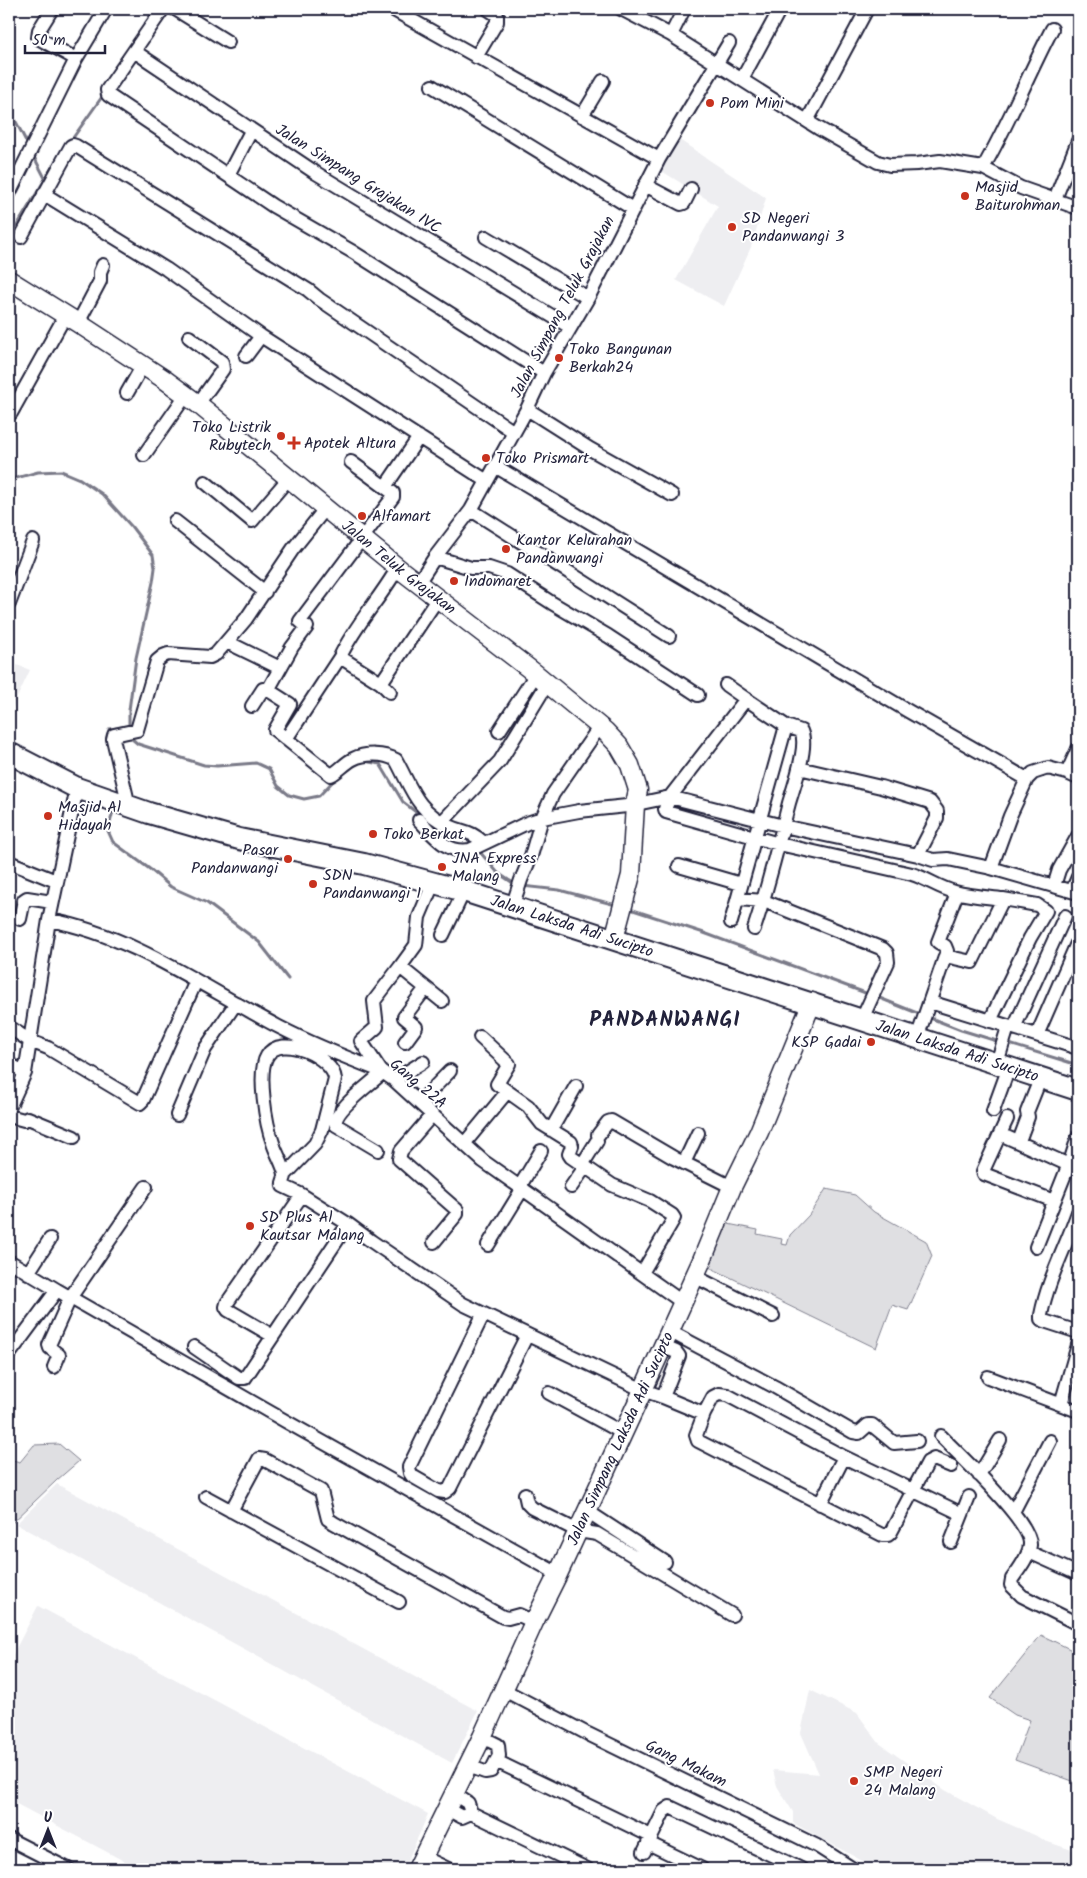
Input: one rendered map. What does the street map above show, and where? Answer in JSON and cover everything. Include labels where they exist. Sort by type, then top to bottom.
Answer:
[{"type":"main road","name":"Jalan Laksda Adi Sucipto","points":[[9,754],[77,788],[129,806],[239,839],[364,864],[464,891],[517,893],[614,939],[812,1002],[866,1011],[917,1038],[1003,1060],[1041,1077],[1078,1090]]},
{"type":"street","points":[[52,9],[40,30],[38,38],[76,59]]},
{"type":"street","points":[[9,194],[76,59],[106,9]]},
{"type":"street","points":[[163,9],[107,90],[108,95],[273,206],[353,252],[544,373]]},
{"type":"street","points":[[175,9],[228,42]]},
{"type":"street","points":[[392,9],[659,159]]},
{"type":"street","points":[[476,57],[497,22],[497,15],[488,9]]},
{"type":"street","points":[[621,9],[671,35],[862,155],[878,162],[890,165],[940,161],[983,168],[1021,188],[1078,208]]},
{"type":"street","points":[[671,35],[684,9]]},
{"type":"street","points":[[742,79],[780,9]]},
{"type":"street","points":[[807,121],[867,9]]},
{"type":"street","points":[[983,168],[1003,134],[1052,29]]},
{"type":"street","name":"Jalan Simpang Teluk Grajakan","points":[[418,583],[435,557],[471,510],[527,409],[544,373],[588,298],[659,159],[729,42]]},
{"type":"street","name":"Jalan Simpang Grajakan IVC","points":[[134,51],[316,174],[570,327]]},
{"type":"street","points":[[582,116],[603,81]]},
{"type":"street","points":[[432,86],[634,209]]},
{"type":"street","points":[[228,175],[251,131]]},
{"type":"street","points":[[1055,199],[1078,141]]},
{"type":"street","points":[[21,237],[73,144],[308,290],[324,303],[514,432]]},
{"type":"street","points":[[645,185],[681,204],[684,203],[691,190]]},
{"type":"street","points":[[44,194],[166,268],[261,336],[487,481]]},
{"type":"street","points":[[486,238],[588,298]]},
{"type":"street","points":[[11,413],[72,319],[100,281],[100,272],[103,265]]},
{"type":"street","name":"Jalan Teluk Grajakan","points":[[10,285],[72,319],[143,365],[192,400],[289,478],[324,509],[605,731],[625,754],[638,790],[635,804],[634,854],[631,875],[614,939]]},
{"type":"street","points":[[246,356],[261,336]]},
{"type":"street","points":[[144,455],[223,367],[222,362],[190,338]]},
{"type":"street","points":[[127,392],[143,365]]},
{"type":"street","points":[[527,409],[590,450],[672,495]]},
{"type":"street","points":[[385,487],[419,437]]},
{"type":"street","points":[[268,690],[292,647],[307,627],[300,621],[394,497],[393,493],[350,462]]},
{"type":"street","points":[[495,466],[908,711],[1027,779]]},
{"type":"street","points":[[205,482],[252,521],[289,478]]},
{"type":"street","points":[[129,806],[114,735],[137,730],[157,661],[168,654],[210,657],[216,654],[265,592],[292,549],[324,509]]},
{"type":"street","points":[[471,510],[669,636]]},
{"type":"street","points":[[174,521],[265,592]]},
{"type":"street","points":[[9,604],[33,541]]},
{"type":"street","points":[[435,557],[471,568],[489,568],[507,574],[552,604],[608,636],[698,695]]},
{"type":"street","points":[[286,739],[340,657],[346,644],[394,574]]},
{"type":"street","points":[[340,657],[385,688],[438,598]]},
{"type":"street","points":[[227,642],[280,668]]},
{"type":"street","points":[[500,731],[541,679]]},
{"type":"street","points":[[442,822],[500,761],[541,679]]},
{"type":"street","points":[[726,685],[786,726],[801,731],[803,737],[799,768],[764,901],[754,929]]},
{"type":"street","points":[[252,706],[263,689],[268,690],[290,704],[275,730],[331,775],[353,759],[362,756],[391,757],[396,760],[414,797],[423,807],[451,827],[467,831],[476,836],[483,844]]},
{"type":"street","points":[[746,699],[670,797],[665,809],[669,814],[756,838],[929,879],[937,886],[956,893],[1003,899],[1037,905],[1043,908],[1046,911],[1030,938],[990,1021]]},
{"type":"street","points":[[731,922],[786,726]]},
{"type":"street","points":[[517,893],[531,856],[542,818],[560,783],[596,732]]},
{"type":"street","points":[[991,868],[1010,816],[1027,779],[1032,773],[1048,768],[1072,775],[1078,749]]},
{"type":"street","points":[[799,768],[881,787],[930,802],[937,811],[937,818],[918,855]]},
{"type":"street","points":[[9,1108],[25,1073],[52,902],[77,788]]},
{"type":"street","points":[[420,820],[447,847],[454,850],[470,850],[527,823],[542,818],[670,797],[783,826],[918,855],[933,860],[948,859],[991,868],[1075,892],[1078,877]]},
{"type":"street","points":[[1054,886],[1059,870],[1078,837]]},
{"type":"street","points":[[929,879],[933,877],[935,863],[933,860]]},
{"type":"street","points":[[9,862],[56,881]]},
{"type":"street","points":[[679,866],[741,884]]},
{"type":"street","points":[[378,1150],[336,1125],[335,1120],[344,1108],[382,1072],[360,1041],[377,1027],[374,1002],[416,945],[419,917],[430,891],[436,883]]},
{"type":"street","points":[[443,935],[464,891]]},
{"type":"street","points":[[917,1038],[945,956],[946,948],[938,942],[956,893]]},
{"type":"street","points":[[20,919],[24,900],[27,898],[52,902]]},
{"type":"street","points":[[738,899],[764,901],[883,948],[887,953],[888,962],[866,1011]]},
{"type":"street","points":[[945,956],[972,962],[1003,899]]},
{"type":"street","points":[[993,1111],[1009,1030],[1065,916]]},
{"type":"street","name":"Gang 22A","points":[[49,920],[75,925],[104,934],[172,966],[281,1028],[382,1072],[394,1080],[464,1144],[490,1165],[682,1302]]},
{"type":"street","points":[[1037,1036],[1078,941]]},
{"type":"street","points":[[400,966],[442,1001]]},
{"type":"street","points":[[9,1027],[30,1041],[48,1048],[140,1103],[196,981]]},
{"type":"street","points":[[405,1042],[416,1027],[404,1018],[426,988]]},
{"type":"street","name":"Jalan Simpang Laksda Adi Sucipto","points":[[432,1866],[451,1802],[643,1390],[732,1187],[759,1132],[812,1002]]},
{"type":"street","points":[[178,1115],[205,1049],[236,1003]]},
{"type":"street","points":[[927,1009],[990,1021],[1009,1030],[1078,1048]]},
{"type":"street","points":[[480,1037],[509,1064],[497,1084],[528,1106],[542,1124],[571,1142],[572,1146],[569,1155],[612,1185],[650,1201],[673,1217],[672,1222],[642,1273]]},
{"type":"street","points":[[285,1175],[271,1140],[261,1081],[267,1055],[287,1045],[298,1047],[317,1057],[332,1071],[335,1079],[322,1130],[315,1144],[285,1175],[282,1183],[283,1186],[302,1195],[348,1224],[451,1297],[484,1315],[643,1390],[704,1414]]},
{"type":"street","points":[[394,1080],[423,1062]]},
{"type":"street","points":[[9,1064],[25,1073]]},
{"type":"street","points":[[419,1102],[450,1071]]},
{"type":"street","points":[[1020,1142],[1028,1117],[1027,1112],[1041,1077]]},
{"type":"street","points":[[551,1130],[576,1086]]},
{"type":"street","points":[[464,1144],[507,1092]]},
{"type":"street","points":[[432,1115],[401,1151],[399,1159],[457,1210],[457,1214],[434,1242]]},
{"type":"street","points":[[9,1116],[24,1120],[28,1118],[74,1137]]},
{"type":"street","points":[[1007,1119],[983,1173],[1054,1201]]},
{"type":"street","points":[[571,1187],[597,1138],[608,1122],[611,1121],[684,1163],[732,1187]]},
{"type":"street","points":[[684,1163],[698,1132]]},
{"type":"street","points":[[1000,1134],[1073,1162]]},
{"type":"street","points":[[1036,1247],[1054,1201],[1073,1162],[1078,1137]]},
{"type":"street","points":[[488,1245],[541,1151]]},
{"type":"street","points":[[54,1367],[59,1356],[49,1345],[70,1298],[146,1187]]},
{"type":"street","points":[[273,1336],[228,1310],[226,1307],[302,1195]]},
{"type":"street","points":[[1078,1212],[1066,1247],[1054,1269],[1041,1315],[1041,1319],[1044,1321],[1078,1332]]},
{"type":"street","points":[[194,1347],[243,1379],[245,1378],[348,1224]]},
{"type":"street","points":[[28,1273],[50,1239]]},
{"type":"street","points":[[9,1261],[70,1298],[558,1574]]},
{"type":"street","points":[[694,1276],[773,1316]]},
{"type":"street","points":[[11,1352],[57,1290]]},
{"type":"street","points":[[484,1315],[409,1467],[412,1476],[438,1492],[446,1492],[450,1488],[527,1335]]},
{"type":"street","points":[[663,1397],[679,1356],[665,1339]]},
{"type":"street","points":[[665,1339],[775,1387],[853,1432],[860,1433],[872,1425],[894,1444],[917,1441]]},
{"type":"street","points":[[1061,1404],[1077,1353]]},
{"type":"street","points":[[988,1377],[1078,1411]]},
{"type":"street","points":[[549,1393],[623,1433]]},
{"type":"street","points":[[951,1466],[934,1459],[929,1461],[913,1489],[895,1526],[885,1536],[700,1443],[696,1435],[713,1397],[719,1394],[726,1395],[844,1456],[913,1489],[962,1514]]},
{"type":"street","points":[[940,1436],[1013,1512],[1028,1534],[1031,1544],[1029,1552],[1012,1580],[1011,1585],[1022,1596],[1078,1624]]},
{"type":"street","points":[[979,1475],[1000,1440]]},
{"type":"street","points":[[1013,1512],[1050,1441]]},
{"type":"street","points":[[820,1504],[844,1456]]},
{"type":"street","points":[[231,1511],[259,1459],[265,1460],[321,1491],[328,1519],[334,1523],[503,1617],[508,1618],[519,1615],[534,1622]]},
{"type":"street","points":[[525,1494],[527,1503],[532,1508],[578,1531],[597,1534],[732,1615]]},
{"type":"street","points":[[206,1497],[399,1602]]},
{"type":"street","points":[[951,1542],[969,1497]]},
{"type":"street","points":[[587,1511],[665,1562]]},
{"type":"street","points":[[1029,1552],[1078,1574]]},
{"type":"street","name":"Gang Makam","points":[[504,1690],[588,1734],[817,1846],[853,1869]]},
{"type":"street","points":[[468,1766],[485,1772],[490,1771],[499,1756],[498,1745],[482,1737]]},
{"type":"street","points":[[496,1761],[648,1844],[702,1869]]},
{"type":"street","points":[[451,1802],[468,1803],[471,1813],[588,1869]]},
{"type":"street","points":[[648,1844],[666,1808],[673,1807],[801,1869]]},
{"type":"street","points":[[9,1839],[68,1869]]},
{"type":"shaded area","name":"SD Negeri Pandanwangi 3","points":[[678,139],[766,198],[751,247],[724,306],[676,280],[718,206],[660,170]]},
{"type":"shaded area","points":[[9,662],[30,670],[9,715]]},
{"type":"shaded area","points":[[826,1189],[855,1195],[874,1212],[926,1241],[932,1256],[908,1310],[892,1305],[876,1348],[705,1265],[723,1223],[758,1230],[757,1234],[782,1239],[781,1244],[787,1245],[790,1235],[809,1215]]},
{"type":"shaded area","points":[[59,1444],[79,1461],[9,1526],[9,1459],[20,1462],[34,1445]]},
{"type":"shaded area","points":[[57,1484],[478,1711],[452,1763],[16,1524]]},
{"type":"shaded area","points":[[38,1606],[428,1814],[404,1869],[139,1869],[9,1800],[9,1662]]},
{"type":"shaded area","points":[[1041,1635],[1078,1653],[1078,1783],[1015,1760],[1030,1720],[1015,1715],[990,1698]]},
{"type":"shaded area","name":"SMP Negeri 24 Malang","points":[[810,1690],[857,1713],[879,1743],[945,1790],[997,1819],[1045,1841],[1078,1852],[1076,1869],[877,1869],[793,1823],[793,1812],[777,1786],[773,1770],[819,1774],[801,1733]]},
{"type":"waterway","points":[[70,142],[104,94]]},
{"type":"waterway","points":[[9,100],[13,116],[29,147]]},
{"type":"waterway","points":[[33,155],[45,178]]},
{"type":"waterway","points":[[9,242],[53,166]]},
{"type":"waterway","points":[[9,480],[38,472],[61,471],[80,479],[102,494],[131,526],[153,555],[155,568],[136,658],[129,710],[129,729]]},
{"type":"waterway","points":[[109,736],[109,729],[118,728]]},
{"type":"waterway","points":[[131,735],[132,739],[138,744],[204,765],[256,763],[269,769],[278,786],[289,795],[304,799],[319,796],[336,778]]},
{"type":"waterway","points":[[364,761],[380,764],[403,802],[421,816]]},
{"type":"waterway","points":[[113,811],[108,831],[113,842],[171,887],[207,903],[259,942],[288,979]]},
{"type":"waterway","points":[[479,851],[498,873],[516,885]]},
{"type":"waterway","points":[[522,886],[559,890],[616,905]]},
{"type":"waterway","points":[[627,908],[704,933],[871,995]]},
{"type":"waterway","points":[[877,997],[922,1015]]},
{"type":"waterway","points":[[928,1017],[1000,1042]]},
{"type":"waterway","points":[[1006,1043],[1078,1065]]},
{"type":"place","name":"Pom Mini","points":[[710,103]]},
{"type":"place","name":"Masjid Baiturohman","points":[[965,196]]},
{"type":"place","name":"SD Negeri Pandanwangi 3","points":[[732,227]]},
{"type":"place","name":"Toko Bangunan Berkah24","points":[[559,358]]},
{"type":"place","name":"Toko Listrik Rubytech","points":[[281,436]]},
{"type":"place","name":"Apotek Altura","points":[[294,443]]},
{"type":"place","name":"Toko Prismart","points":[[486,458]]},
{"type":"place","name":"Alfamart","points":[[362,516]]},
{"type":"place","name":"Kantor Kelurahan Pandanwangi","points":[[506,549]]},
{"type":"place","name":"Indomaret","points":[[454,581]]},
{"type":"place","name":"Masjid Al Hidayah","points":[[48,816]]},
{"type":"place","name":"Toko Berkat","points":[[373,834]]},
{"type":"place","name":"Pasar Pandanwangi","points":[[288,859]]},
{"type":"place","name":"JNA Express Malang","points":[[442,867]]},
{"type":"place","name":"SDN Pandanwangi 1","points":[[313,884]]},
{"type":"place","name":"KSP Gadai","points":[[871,1042]]},
{"type":"place","name":"SD Plus Al Kautsar Malang","points":[[250,1226]]},
{"type":"place","name":"SMP Negeri 24 Malang","points":[[854,1781]]},
{"type":"district","name":"PANDANWANGI","points":[[665,1020]]}]
